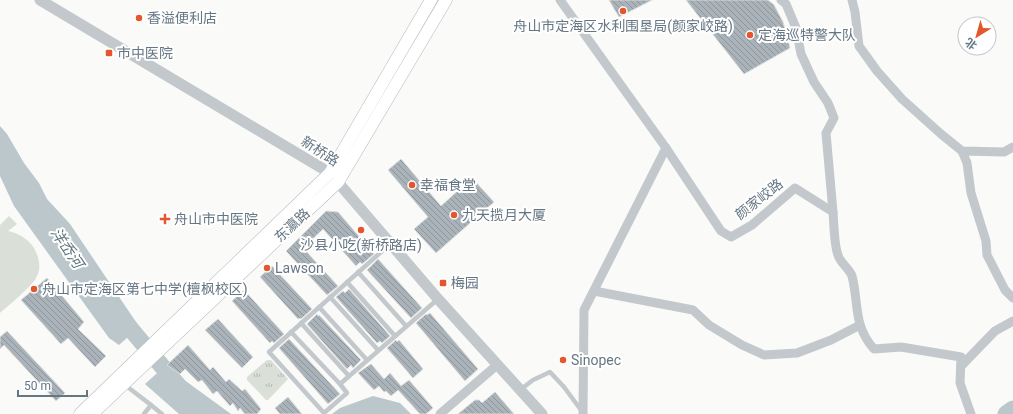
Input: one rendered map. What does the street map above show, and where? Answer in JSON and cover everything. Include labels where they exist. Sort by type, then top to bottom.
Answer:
[{"type":"main road","name":"东瀛路","points":[[334,177],[431,0]]},
{"type":"main road","name":"东瀛路","points":[[92,414],[161,343],[334,177],[446,0]]},
{"type":"main road","name":"东瀛路","points":[[80,414],[127,377]]},
{"type":"street","name":"新桥路","points":[[40,0],[334,177],[438,299],[542,414]]},
{"type":"street","name":"颜家峧路","points":[[560,0],[666,148],[721,231],[730,237],[752,225],[795,188],[832,212]]},
{"type":"street","points":[[781,0],[786,4],[796,28],[801,54],[814,82],[828,103],[834,118],[826,133],[832,212],[838,256],[851,273],[856,293],[859,322],[867,341],[874,348],[901,347],[961,357],[960,383],[971,414]]},
{"type":"street","points":[[852,0],[859,46],[872,65],[902,99],[940,134],[962,151],[967,163],[971,193],[986,241],[986,255],[1005,290],[1013,298]]},
{"type":"street","points":[[962,151],[1004,152],[1013,147]]},
{"type":"street","points":[[583,414],[584,310],[666,148]]},
{"type":"street","points":[[594,291],[693,310],[709,324],[742,345],[764,355],[797,353],[831,340],[860,325]]},
{"type":"street","points":[[961,366],[996,331],[1013,321]]},
{"type":"street","points":[[440,414],[497,364]]},
{"type":"lane","points":[[292,332],[347,393],[324,413],[269,352],[390,244]]},
{"type":"lane","points":[[358,272],[406,326]]},
{"type":"lane","points":[[347,282],[395,336]]},
{"type":"lane","points":[[330,297],[378,350]]},
{"type":"lane","points":[[340,384],[438,299]]},
{"type":"lane","points":[[319,307],[367,360]]},
{"type":"lane","points":[[301,323],[349,376]]},
{"type":"lane","points":[[520,390],[533,380],[550,372],[564,387],[583,414]]},
{"type":"lane","points":[[127,377],[151,405],[162,414]]},
{"type":"lane","points":[[144,414],[151,405]]},
{"type":"green space","points":[[9,216],[17,224],[8,231],[26,239],[32,245],[37,255],[39,270],[34,282],[0,313],[0,225]]},
{"type":"green space","points":[[267,360],[271,360],[288,379],[268,400],[266,400],[247,380],[247,377]]},
{"type":"water","points":[[0,126],[7,134],[24,163],[39,183],[47,199],[70,224],[138,325],[137,329],[119,345],[109,338],[14,206],[0,176]]},
{"type":"water","points":[[165,366],[231,414],[179,414],[145,384]]},
{"type":"water","points":[[373,396],[400,403],[411,414],[332,414],[340,408]]},
{"type":"building","name":"舟山市定海区水利围垦局(颜家峧路)","points":[[609,0],[652,0],[619,17]]},
{"type":"building","name":"定海巡特警大队","points":[[686,0],[768,0],[774,5],[783,22],[790,48],[744,74]]},
{"type":"building","name":"九天揽月大厦","points":[[401,159],[441,206],[472,178],[494,202],[436,253],[414,229],[428,217],[388,170]]},
{"type":"building","points":[[326,211],[338,212],[374,254],[362,264],[360,262],[356,266],[323,229],[303,248],[338,286],[327,295],[286,251]]},
{"type":"building","points":[[378,259],[422,308],[411,318],[367,270]]},
{"type":"building","points":[[272,266],[312,309],[301,319],[298,319],[260,277]]},
{"type":"building","points":[[47,278],[84,322],[78,329],[106,356],[95,367],[68,338],[61,344],[21,300]]},
{"type":"building","points":[[349,289],[390,336],[382,343],[380,341],[377,343],[336,297],[343,291],[345,293]]},
{"type":"building","points":[[244,290],[284,334],[274,343],[272,341],[270,343],[232,301]]},
{"type":"building","points":[[430,313],[478,369],[465,381],[416,323],[426,314],[427,315]]},
{"type":"building","points":[[317,314],[361,360],[353,368],[351,365],[347,369],[307,324]]},
{"type":"building","points":[[218,319],[253,357],[242,368],[205,330]]},
{"type":"building","points":[[7,331],[65,393],[56,401],[4,345],[0,349],[0,337]]},
{"type":"building","points":[[289,339],[340,394],[328,404],[279,348]]},
{"type":"building","points":[[396,340],[397,342],[399,340],[423,369],[413,378],[387,348]]},
{"type":"building","points":[[188,345],[210,370],[213,367],[226,382],[229,379],[242,391],[245,389],[261,409],[257,414],[245,414],[240,408],[238,411],[233,403],[230,406],[217,391],[213,394],[202,380],[198,382],[185,369],[180,374],[167,365]]},
{"type":"building","points":[[371,364],[384,379],[390,373],[401,386],[409,380],[433,408],[426,414],[420,414],[398,390],[391,396],[386,391],[384,392],[379,386],[374,390],[358,373]]},
{"type":"building","points":[[495,392],[514,414],[458,414],[475,400],[479,400],[482,403]]},
{"type":"building","points":[[288,397],[302,414],[280,414],[275,408]]},
{"type":"waterway","name":"洋岙河","points":[[119,315],[192,402],[206,414]]},
{"type":"waterway","points":[[1006,414],[1013,409]]},
{"type":"place","name":"舟山市定海区水利围垦局(颜家峧路)","points":[[623,11]]},
{"type":"place","name":"香溢便利店","points":[[139,18]]},
{"type":"place","name":"定海巡特警大队","points":[[750,35]]},
{"type":"place","name":"市中医院","points":[[109,53]]},
{"type":"place","name":"幸福食堂","points":[[412,185]]},
{"type":"place","name":"九天揽月大厦","points":[[454,215]]},
{"type":"place","name":"舟山市中医院","points":[[165,219]]},
{"type":"place","name":"沙县小吃(新桥路店)","points":[[361,230]]},
{"type":"place","name":"Lawson","points":[[267,268]]},
{"type":"place","name":"梅园","points":[[443,283]]},
{"type":"place","name":"舟山市定海区第七中学(檀枫校区)","points":[[34,289]]},
{"type":"place","name":"Sinopec","points":[[563,360]]}]
